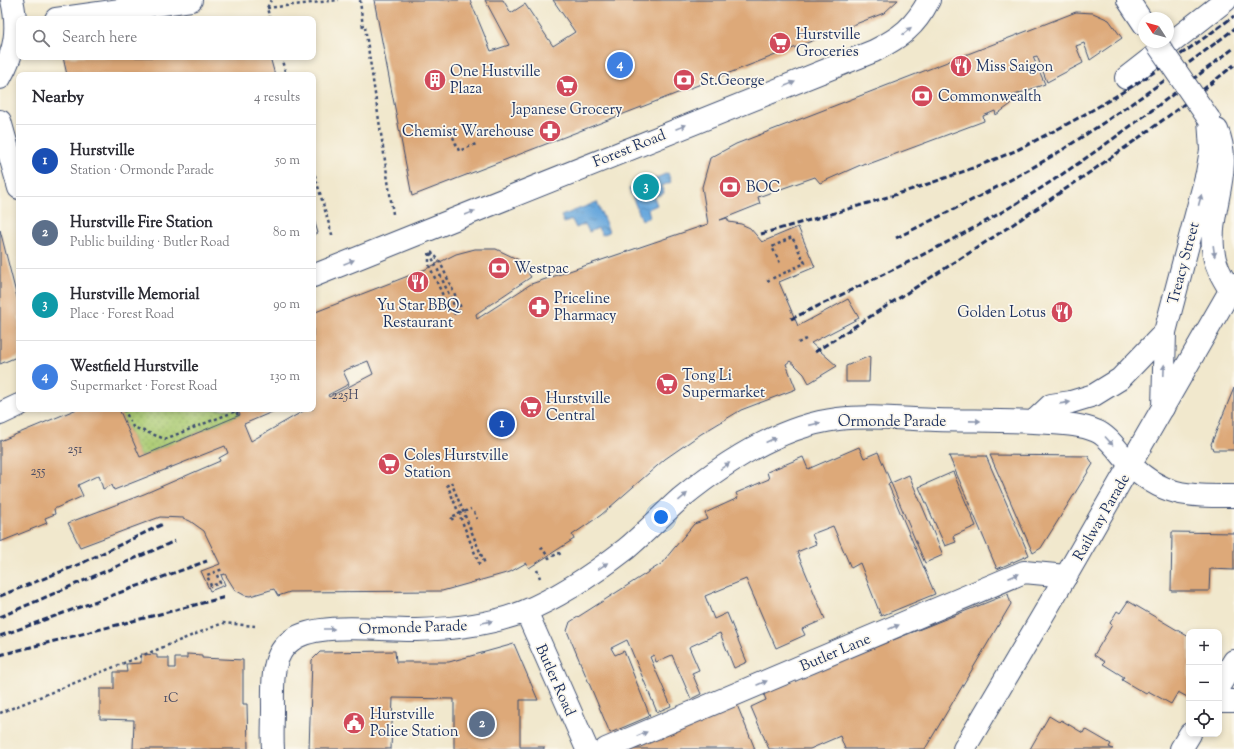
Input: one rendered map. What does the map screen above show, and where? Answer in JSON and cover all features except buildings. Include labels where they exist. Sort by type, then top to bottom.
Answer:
[{"type":"street","points":[[12,0],[16,16]]},
{"type":"street","points":[[77,16],[191,0]]},
{"type":"street","name":"Forest Road","points":[[316,275],[874,51],[896,40],[910,29],[922,14],[929,0]]},
{"type":"street","points":[[1128,0],[1138,15]]},
{"type":"street","points":[[1135,0],[1139,12]]},
{"type":"street","points":[[1126,78],[1226,0]]},
{"type":"street","points":[[0,78],[13,50],[16,34]]},
{"type":"street","name":"Treacy Street","points":[[1160,48],[1217,131],[1223,144],[1225,158],[1213,230],[1213,248],[1216,263],[1232,287]]},
{"type":"street","points":[[13,50],[16,58]]},
{"type":"street","points":[[17,60],[21,72]]},
{"type":"street","name":"Treacy Street","points":[[1163,408],[1165,332],[1207,173],[1211,150],[1209,119]]},
{"type":"street","points":[[0,121],[16,177]]},
{"type":"street","name":"Railway Parade","points":[[964,749],[1131,465],[1232,287]]},
{"type":"street","points":[[1033,422],[1051,405],[1071,402],[1094,395],[1120,378],[1165,332]]},
{"type":"street","points":[[0,398],[16,390]]},
{"type":"street","points":[[0,414],[16,406]]},
{"type":"street","name":"Ormonde Parade","points":[[273,749],[274,673],[280,653],[292,639],[318,629],[417,630],[463,627],[505,618],[526,611],[577,583],[603,566],[628,547],[701,482],[730,462],[768,441],[792,431],[838,419],[1033,422],[1069,424],[1101,432],[1131,465],[1148,480],[1176,493],[1234,496]]},
{"type":"street","name":"Butler Lane","points":[[606,749],[1024,572],[1066,576]]},
{"type":"street","name":"Butler Road","points":[[526,611],[587,749]]},
{"type":"street","points":[[1222,681],[1234,661]]},
{"type":"street","points":[[1222,701],[1234,701]]},
{"type":"street","points":[[1181,749],[1188,737]]},
{"type":"path","points":[[269,16],[267,8],[272,0]]},
{"type":"path","points":[[267,8],[339,0]]},
{"type":"path","points":[[360,0],[393,214]]},
{"type":"path","points":[[282,60],[285,72]]},
{"type":"path","points":[[453,137],[459,151],[476,144]]},
{"type":"path","points":[[316,179],[333,238]]},
{"type":"path","points":[[767,281],[805,264],[792,237],[772,247],[780,263]]},
{"type":"path","points":[[429,251],[458,315]]},
{"type":"path","points":[[429,251],[439,260],[461,308],[458,315]]},
{"type":"path","points":[[429,251],[429,265],[450,311],[458,315]]},
{"type":"path","points":[[798,342],[806,338]]},
{"type":"path","points":[[126,412],[133,427],[165,439],[233,412]]},
{"type":"path","points":[[236,412],[238,416]]},
{"type":"path","points":[[451,482],[485,564]]},
{"type":"path","points":[[447,484],[480,566]]},
{"type":"path","points":[[453,520],[452,517],[471,508]]},
{"type":"path","points":[[474,512],[477,519]]},
{"type":"path","points":[[541,547],[549,558],[559,553],[561,556]]},
{"type":"path","points":[[217,575],[220,583],[211,586],[207,575],[224,568]]},
{"type":"path","points":[[537,570],[542,582]]},
{"type":"path","points":[[0,713],[223,623],[255,626]]},
{"type":"green space","points":[[120,412],[238,412],[240,415],[140,457]]},
{"type":"water","points":[[668,173],[671,182],[662,186],[664,193],[654,197],[657,205],[648,209],[650,217],[642,220],[629,189]]},
{"type":"water","points":[[597,202],[609,232],[602,235],[598,228],[589,232],[585,224],[576,228],[572,220],[564,223],[561,216]]},
{"type":"railway","points":[[761,234],[856,207],[949,177],[1016,151],[1124,91],[1169,63],[1234,16]]},
{"type":"railway","points":[[896,238],[1001,185],[1062,150],[1192,61],[1234,29]]},
{"type":"railway","points":[[791,319],[940,246],[1020,201],[1083,160],[1145,116],[1234,48]]},
{"type":"railway","points":[[815,352],[1081,179],[1133,142],[1234,65]]},
{"type":"railway","points":[[0,596],[80,564],[163,524]]},
{"type":"railway","points":[[0,617],[175,541]]},
{"type":"railway","points":[[0,636],[207,561]]},
{"type":"railway","points":[[0,655],[226,597]]},
{"type":"place","name":"Hurstville Groceries","points":[[780,43]]},
{"type":"place","name":"Westfield Hurstville","points":[[620,65]]},
{"type":"place","name":"Miss Saigon","points":[[961,66]]},
{"type":"place","name":"One Hustville Plaza","points":[[435,80]]},
{"type":"place","name":"St.George","points":[[684,80]]},
{"type":"place","name":"Japanese Grocery","points":[[567,86]]},
{"type":"place","name":"Commonwealth","points":[[922,96]]},
{"type":"place","name":"Chemist Warehouse","points":[[550,131]]},
{"type":"place","name":"Hurstville Memorial","points":[[646,187]]},
{"type":"place","name":"BOC","points":[[730,187]]},
{"type":"place","name":"Westpac","points":[[499,268]]},
{"type":"place","name":"Yu Star BBQ Restaurant","points":[[418,282]]},
{"type":"place","name":"Priceline Pharmacy","points":[[539,307]]},
{"type":"place","name":"Golden Lotus","points":[[1062,312]]},
{"type":"place","name":"Tong Li Supermarket","points":[[667,384]]},
{"type":"place","name":"Hurstville Central","points":[[531,407]]},
{"type":"place","name":"Hurstville","points":[[502,424]]},
{"type":"place","name":"Coles Hurstville Station","points":[[389,464]]},
{"type":"place","name":"Hurstville Police Station","points":[[354,723]]},
{"type":"place","name":"Hurstville Fire Station","points":[[482,724]]}]
